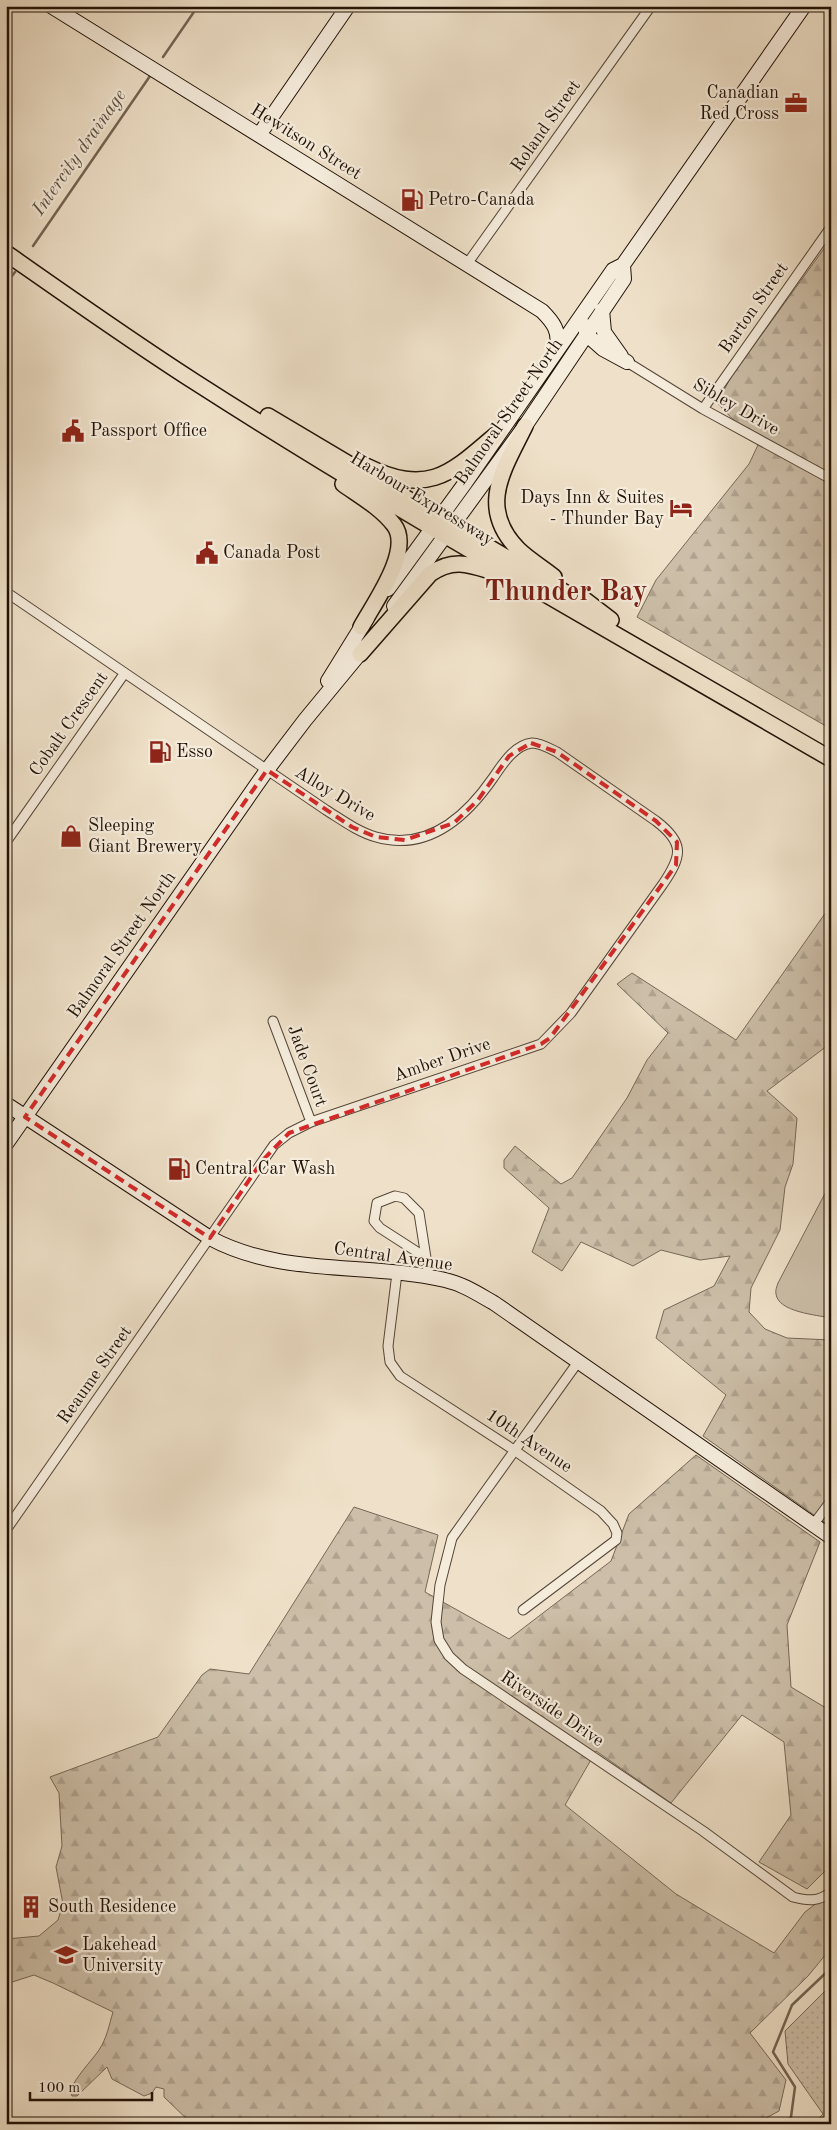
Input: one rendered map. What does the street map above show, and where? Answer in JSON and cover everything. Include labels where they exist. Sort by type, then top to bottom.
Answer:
[{"type":"main road","name":"Hewitson Street","points":[[51,6],[542,311],[554,315],[571,328]]},
{"type":"main road","points":[[259,135],[348,6]]},
{"type":"main road","name":"Balmoral Street North","points":[[6,1144],[267,770],[305,720],[360,654],[442,527],[499,432],[613,270],[623,265],[804,6]]},
{"type":"main road","name":"Harbour Expressway","points":[[6,243],[216,385],[291,430],[528,583],[831,759]]},
{"type":"main road","name":"Harbour Expressway","points":[[6,253],[192,381],[265,427],[611,620],[831,748]]},
{"type":"main road","points":[[623,265],[587,319],[586,334],[603,349],[627,362]]},
{"type":"main road","name":"Balmoral Street North","points":[[305,720],[362,627],[525,426],[624,279],[623,265]]},
{"type":"main road","points":[[602,310],[604,332],[614,348],[627,362]]},
{"type":"main road","points":[[542,311],[551,320],[557,331],[557,348]]},
{"type":"main road","points":[[540,403],[570,350],[572,342],[571,328]]},
{"type":"main road","points":[[525,426],[504,469],[497,490],[497,516],[500,525],[519,549],[611,620]]},
{"type":"main road","points":[[265,427],[384,515],[398,531],[400,540],[395,564],[362,627]]},
{"type":"main road","points":[[291,430],[373,470],[394,477],[426,481],[438,478],[457,468],[499,432]]},
{"type":"main road","points":[[360,654],[430,574],[440,567],[452,563],[465,563],[528,583]]},
{"type":"main road","name":"Central Avenue","points":[[6,1104],[228,1248],[270,1260],[430,1277],[463,1286],[486,1299],[831,1537]]},
{"type":"street","name":"Roland Street","points":[[467,264],[651,6]]},
{"type":"street","name":"Barton Street","points":[[703,408],[831,227]]},
{"type":"street","name":"Sibley Drive","points":[[627,362],[703,408],[831,479]]},
{"type":"street","name":"Alloy Drive","points":[[6,592],[267,770],[352,826],[376,837],[405,840],[427,835],[454,823],[478,800],[509,756],[519,748],[532,743],[544,745],[557,752],[668,830],[677,842],[678,853],[676,865],[664,884]]},
{"type":"street","name":"Cobalt Crescent","points":[[6,842],[124,674]]},
{"type":"street","name":"Amber Drive","points":[[210,1238],[274,1145],[289,1133],[310,1122],[541,1044],[571,1014],[664,884]]},
{"type":"street","name":"Jade Court","points":[[273,1021],[310,1122]]},
{"type":"street","points":[[425,1257],[380,1228],[374,1221],[377,1203],[394,1196],[404,1198],[419,1213],[425,1257],[430,1277]]},
{"type":"street","name":"Reaume Street","points":[[6,1530],[210,1238]]},
{"type":"street","name":"10th Avenue","points":[[398,1273],[388,1346],[390,1362],[400,1376],[514,1450],[601,1511],[613,1524],[617,1533],[616,1540],[524,1610]]},
{"type":"street","name":"Riverside Drive","points":[[578,1362],[452,1538],[440,1585],[436,1622],[439,1640],[449,1656],[463,1669],[703,1832],[793,1897],[810,1901],[825,1897],[831,1892]]},
{"type":"street","points":[[813,1525],[831,1501]]},
{"type":"highlighted area","points":[[531,743],[557,752],[656,821],[677,842],[676,865],[550,1038],[541,1044],[289,1133],[262,1161],[210,1238],[25,1117],[267,770],[352,827],[376,837],[405,840],[454,823],[478,800],[509,756]]},
{"type":"green space","points":[[831,239],[831,729],[637,617],[656,580],[749,464],[758,445],[717,403],[731,377]]},
{"type":"green space","points":[[831,905],[831,1043],[767,1091],[797,1118],[793,1164],[785,1187],[780,1230],[751,1288],[749,1312],[765,1329],[787,1338],[831,1340],[831,1527],[703,1436],[726,1395],[656,1338],[664,1310],[714,1286],[730,1256],[700,1260],[661,1250],[633,1266],[581,1242],[562,1271],[532,1252],[549,1208],[504,1168],[504,1160],[515,1146],[561,1184],[572,1178],[627,1098],[647,1060],[668,1033],[617,984],[632,973],[736,1040]]},
{"type":"green space","points":[[831,1182],[831,1318],[791,1309],[778,1300],[776,1291],[778,1283]]},
{"type":"green space","points":[[696,1455],[820,1542],[787,1625],[791,1687],[826,1708],[831,1706],[831,1865],[807,1889],[759,1862],[791,1815],[784,1742],[742,1715],[671,1803],[596,1751],[565,1805],[676,1894],[774,1953],[805,1912],[831,1892],[831,1948],[808,1976],[750,2033],[786,2080],[779,2111],[755,2124],[192,2124],[164,2097],[164,2089],[156,2087],[152,2093],[144,2096],[112,2079],[107,2067],[77,2096],[72,2096],[70,2091],[73,2085],[104,2041],[113,2012],[34,1975],[6,1984],[6,1939],[39,1936],[58,1920],[63,1904],[56,1867],[62,1846],[59,1793],[50,1777],[158,1737],[202,1675],[210,1669],[249,1674],[354,1507],[438,1535],[425,1592],[509,1639],[611,1561],[629,1514]]},
{"type":"green space","points":[[831,1985],[831,2124],[814,2124],[823,2114],[788,2064],[785,2031]]},
{"type":"waterway","name":"Intercity drainage","points":[[163,57],[198,6]]},
{"type":"waterway","name":"Intercity drainage","points":[[33,246],[150,76]]},
{"type":"waterway","name":"Intercity drainage","points":[[6,284],[15,272]]},
{"type":"waterway","points":[[784,2124],[791,2117],[795,2087],[773,2052],[792,2005],[831,1968]]},
{"type":"place","name":"Canadian Red Cross","points":[[796,103]]},
{"type":"place","name":"Petro-Canada","points":[[412,200]]},
{"type":"place","name":"Passport Office","points":[[73,431]]},
{"type":"place","name":"Days Inn & Suites - Thunder Bay","points":[[681,508]]},
{"type":"place","name":"Canada Post","points":[[207,553]]},
{"type":"place","name":"Esso","points":[[160,752]]},
{"type":"place","name":"Sleeping Giant Brewery","points":[[71,836]]},
{"type":"place","name":"Central Car Wash","points":[[179,1169]]},
{"type":"place","name":"South Residence","points":[[31,1907]]},
{"type":"place","name":"Lakehead University","points":[[66,1955]]},
{"type":"district","name":"Thunder Bay","points":[[566,593]]}]
